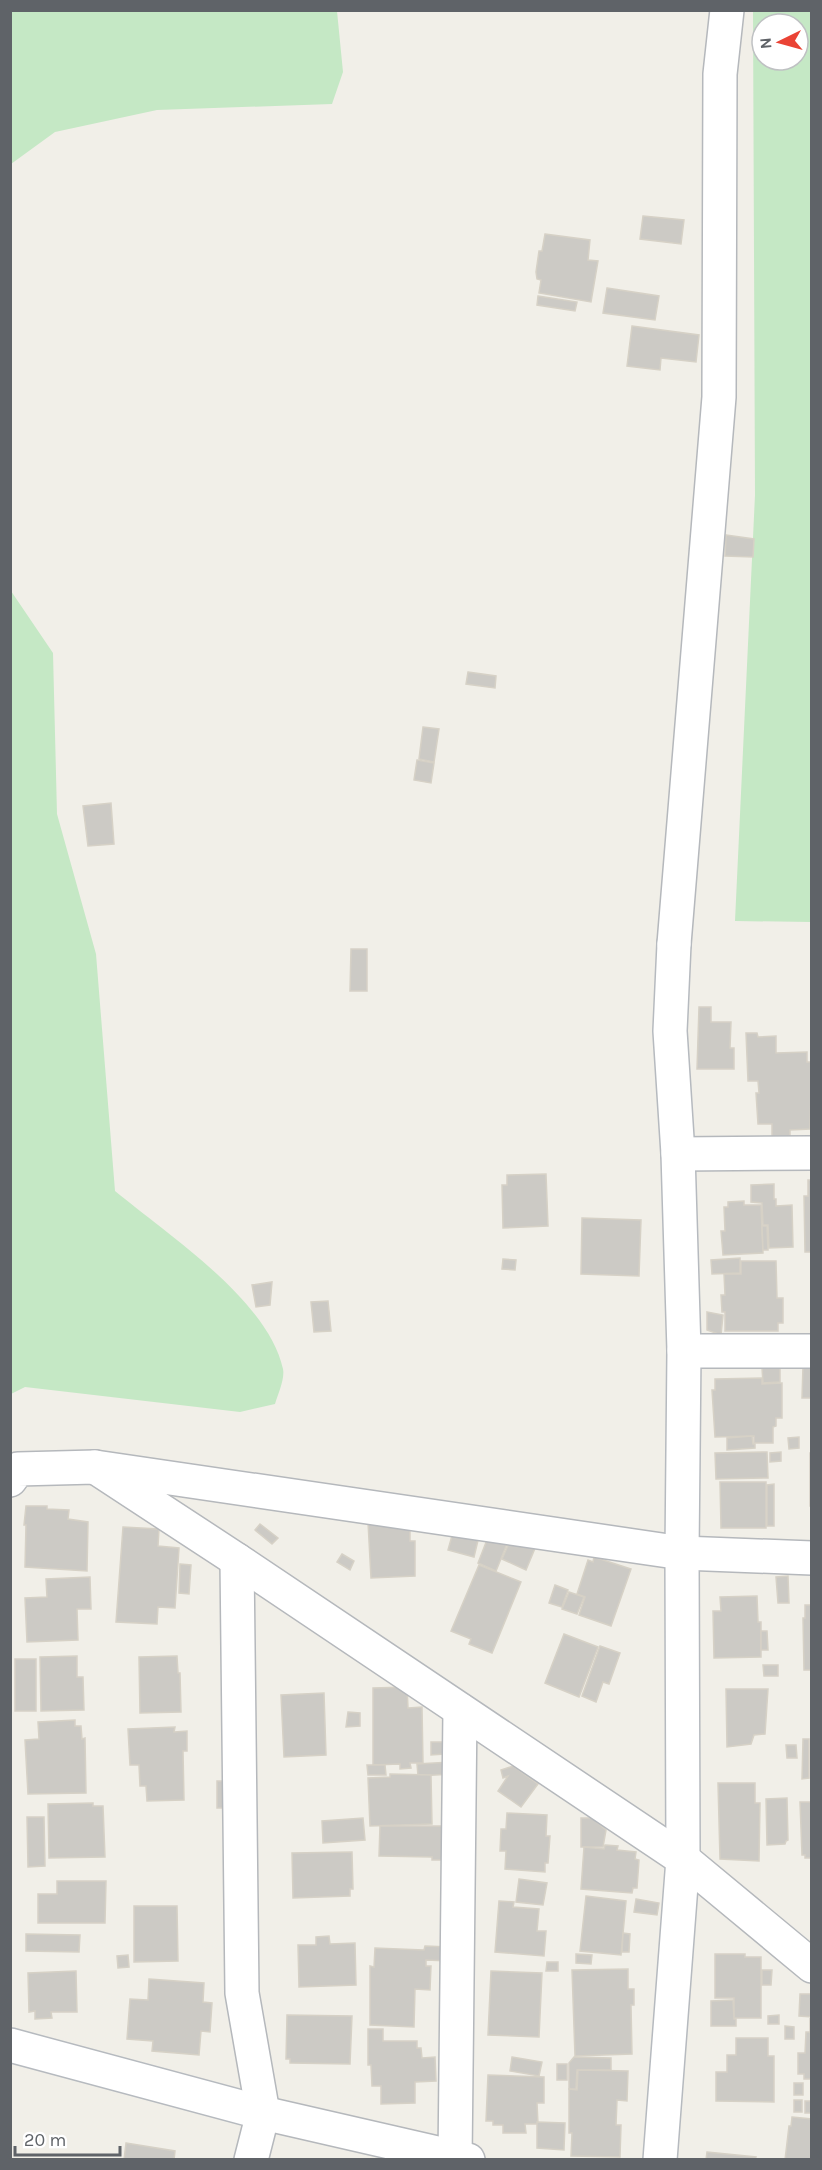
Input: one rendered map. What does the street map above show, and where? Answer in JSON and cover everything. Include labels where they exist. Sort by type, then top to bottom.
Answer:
[{"type":"street","points":[[660,2160],[683,1859],[684,1351],[678,1154],[670,1031],[674,944],[719,397],[720,74],[727,10]]},
{"type":"street","points":[[678,1154],[812,1153]]},
{"type":"street","points":[[684,1351],[812,1351]]},
{"type":"street","points":[[95,1467],[683,1859],[812,1966]]},
{"type":"street","points":[[10,1480],[18,1470],[95,1467],[682,1553],[812,1558]]},
{"type":"street","points":[[237,1560],[242,1993],[263,2113],[251,2160]]},
{"type":"street","points":[[10,2044],[263,2113],[460,2159],[460,1710]]},
{"type":"green space","points":[[11,10],[337,11],[343,72],[332,104],[157,110],[55,132],[11,164]]},
{"type":"green space","points":[[753,11],[811,11],[811,922],[735,921],[755,495],[753,72],[810,72],[810,12]]},
{"type":"green space","points":[[11,591],[53,653],[57,814],[96,954],[115,1191],[213,1271],[258,1318],[274,1343],[283,1369],[282,1382],[275,1404],[240,1412],[25,1387],[11,1394]]},
{"type":"building","points":[[643,216],[684,220],[681,244],[640,239]]},
{"type":"building","points":[[545,234],[590,240],[588,260],[598,261],[591,302],[539,293],[541,280],[537,279],[536,272],[539,251],[542,251]]},
{"type":"building","points":[[607,288],[659,296],[655,320],[603,313]]},
{"type":"building","points":[[538,296],[577,302],[575,311],[537,305]]},
{"type":"building","points":[[632,326],[699,335],[696,362],[661,358],[660,370],[627,366]]},
{"type":"building","points":[[726,535],[754,539],[753,557],[725,556]]},
{"type":"building","points":[[468,672],[496,676],[495,688],[466,684]]},
{"type":"building","points":[[423,727],[439,729],[434,762],[419,759]]},
{"type":"building","points":[[417,760],[434,763],[431,783],[414,780]]},
{"type":"building","points":[[111,803],[114,844],[88,846],[83,806]]},
{"type":"building","points":[[351,949],[367,949],[367,991],[350,991]]},
{"type":"building","points":[[699,1007],[711,1007],[711,1022],[731,1022],[730,1048],[734,1048],[734,1069],[697,1069]]},
{"type":"building","points":[[746,1033],[757,1033],[758,1037],[776,1036],[776,1053],[807,1052],[807,1062],[812,1062],[810,1129],[790,1130],[790,1136],[772,1136],[772,1124],[758,1124],[756,1093],[759,1093],[758,1081],[748,1081]]},
{"type":"building","points":[[546,1174],[548,1226],[503,1228],[502,1185],[507,1185],[507,1175]]},
{"type":"building","points":[[808,1180],[812,1180],[812,1252],[805,1252],[804,1196],[808,1196]]},
{"type":"building","points":[[774,1184],[776,1206],[792,1205],[793,1247],[769,1248],[768,1225],[763,1225],[762,1203],[751,1202],[751,1185]]},
{"type":"building","points":[[744,1201],[744,1205],[761,1205],[763,1253],[723,1255],[721,1231],[725,1231],[724,1207],[728,1207],[728,1202]]},
{"type":"building","points":[[582,1218],[641,1220],[639,1276],[581,1274]]},
{"type":"building","points":[[762,1226],[767,1226],[768,1250],[763,1250]]},
{"type":"building","points":[[740,1258],[740,1273],[712,1274],[711,1260]]},
{"type":"building","points":[[503,1259],[516,1260],[515,1270],[502,1269]]},
{"type":"building","points":[[741,1261],[776,1261],[777,1298],[783,1298],[783,1323],[778,1323],[778,1331],[725,1331],[725,1312],[722,1312],[721,1295],[725,1295],[724,1274],[741,1274]]},
{"type":"building","points":[[272,1282],[270,1305],[256,1307],[252,1285]]},
{"type":"building","points":[[328,1301],[331,1331],[314,1332],[311,1302]]},
{"type":"building","points":[[707,1312],[723,1315],[721,1335],[707,1330]]},
{"type":"building","points":[[803,1366],[812,1366],[812,1398],[802,1398]]},
{"type":"building","points":[[780,1367],[780,1382],[763,1383],[762,1368]]},
{"type":"building","points":[[762,1378],[762,1384],[782,1383],[782,1418],[776,1418],[776,1426],[773,1427],[773,1443],[754,1443],[754,1436],[715,1437],[712,1390],[715,1390],[715,1379]]},
{"type":"building","points":[[752,1436],[755,1448],[727,1450],[727,1438]]},
{"type":"building","points":[[799,1437],[799,1448],[789,1449],[788,1438]]},
{"type":"building","points":[[767,1452],[768,1478],[716,1479],[715,1453]]},
{"type":"building","points":[[781,1452],[781,1461],[770,1462],[770,1453]]},
{"type":"building","points":[[810,1453],[812,1453],[812,1506],[810,1506]]},
{"type":"building","points":[[720,1482],[766,1482],[766,1528],[721,1528]]},
{"type":"building","points":[[774,1484],[774,1526],[767,1526],[767,1485]]},
{"type":"building","points":[[26,1506],[47,1506],[47,1509],[69,1510],[68,1519],[88,1522],[87,1571],[25,1567]]},
{"type":"building","points":[[410,1521],[410,1541],[415,1541],[415,1576],[371,1578],[368,1522]]},
{"type":"building","points":[[260,1524],[278,1538],[272,1544],[255,1530]]},
{"type":"building","points":[[455,1525],[480,1532],[474,1557],[448,1550]]},
{"type":"building","points":[[123,1527],[159,1529],[158,1546],[179,1548],[175,1608],[158,1607],[157,1624],[116,1622]]},
{"type":"building","points":[[490,1532],[509,1539],[496,1571],[478,1563]]},
{"type":"building","points":[[512,1536],[536,1546],[526,1570],[502,1559]]},
{"type":"building","points":[[342,1554],[354,1561],[350,1570],[337,1562]]},
{"type":"building","points":[[594,1557],[631,1569],[611,1626],[579,1615],[585,1597],[577,1594],[588,1560],[593,1562]]},
{"type":"building","points":[[180,1564],[191,1565],[189,1594],[179,1593]]},
{"type":"building","points":[[479,1565],[521,1582],[492,1653],[469,1644],[471,1639],[451,1631]]},
{"type":"building","points":[[788,1576],[789,1603],[778,1603],[776,1577]]},
{"type":"building","points":[[90,1577],[91,1609],[77,1609],[78,1640],[27,1642],[25,1598],[47,1597],[46,1579]]},
{"type":"building","points":[[555,1585],[568,1590],[562,1607],[549,1603]]},
{"type":"building","points":[[569,1592],[584,1597],[577,1614],[562,1609]]},
{"type":"building","points":[[757,1596],[758,1622],[761,1622],[761,1657],[714,1658],[713,1611],[721,1611],[720,1597]]},
{"type":"building","points":[[805,1605],[812,1605],[812,1670],[804,1670]]},
{"type":"building","points":[[761,1631],[767,1631],[768,1650],[761,1650]]},
{"type":"building","points":[[564,1634],[598,1647],[579,1697],[545,1683]]},
{"type":"building","points":[[600,1646],[620,1653],[609,1684],[603,1682],[596,1702],[582,1696]]},
{"type":"building","points":[[77,1656],[77,1677],[83,1677],[84,1710],[41,1711],[40,1657]]},
{"type":"building","points":[[177,1656],[181,1712],[140,1713],[139,1657]]},
{"type":"building","points":[[15,1659],[36,1659],[36,1711],[15,1711]]},
{"type":"building","points":[[763,1665],[778,1665],[778,1676],[764,1676]]},
{"type":"building","points":[[407,1687],[408,1708],[422,1707],[423,1763],[410,1763],[411,1768],[400,1769],[400,1764],[373,1765],[373,1688]]},
{"type":"building","points":[[726,1689],[768,1689],[765,1734],[754,1735],[751,1744],[727,1747]]},
{"type":"building","points":[[324,1693],[326,1755],[284,1757],[281,1695]]},
{"type":"building","points":[[348,1712],[360,1713],[360,1726],[346,1727]]},
{"type":"building","points":[[75,1720],[75,1726],[81,1726],[82,1739],[85,1738],[86,1793],[28,1794],[25,1740],[39,1739],[38,1722]]},
{"type":"building","points":[[175,1727],[174,1732],[187,1731],[187,1751],[183,1751],[184,1800],[147,1801],[146,1786],[140,1786],[139,1765],[130,1765],[128,1729]]},
{"type":"building","points":[[803,1739],[809,1739],[809,1778],[802,1779]]},
{"type":"building","points":[[431,1742],[445,1742],[445,1754],[431,1755]]},
{"type":"building","points":[[786,1745],[796,1745],[797,1758],[787,1758]]},
{"type":"building","points":[[451,1762],[452,1774],[418,1776],[417,1764]]},
{"type":"building","points":[[367,1765],[385,1765],[386,1775],[368,1775]]},
{"type":"building","points":[[513,1766],[538,1784],[521,1807],[498,1791],[508,1776],[503,1778],[501,1770]]},
{"type":"building","points":[[390,1774],[431,1775],[432,1824],[370,1826],[368,1778],[390,1777]]},
{"type":"building","points":[[217,1781],[239,1781],[239,1808],[217,1808]]},
{"type":"building","points":[[718,1783],[755,1783],[755,1803],[760,1803],[759,1861],[720,1859]]},
{"type":"building","points":[[787,1798],[788,1840],[785,1844],[767,1845],[766,1799]]},
{"type":"building","points":[[800,1802],[812,1802],[812,1858],[805,1858],[805,1855],[802,1855]]},
{"type":"building","points":[[93,1803],[93,1806],[103,1806],[105,1857],[49,1858],[48,1804]]},
{"type":"building","points":[[507,1813],[547,1815],[546,1836],[550,1836],[545,1872],[505,1869],[506,1851],[500,1851],[501,1829],[506,1829]]},
{"type":"building","points":[[27,1817],[44,1817],[45,1866],[28,1867]]},
{"type":"building","points":[[363,1818],[365,1840],[323,1843],[322,1821]]},
{"type":"building","points":[[581,1818],[592,1818],[606,1830],[603,1847],[581,1847]]},
{"type":"building","points":[[380,1826],[443,1826],[443,1860],[432,1860],[432,1857],[379,1856]]},
{"type":"building","points":[[605,1845],[618,1846],[617,1850],[636,1852],[635,1859],[639,1860],[637,1888],[633,1888],[632,1893],[581,1889],[584,1847],[604,1849]]},
{"type":"building","points":[[352,1852],[353,1889],[350,1889],[350,1896],[293,1898],[292,1853]]},
{"type":"building","points":[[519,1879],[547,1883],[543,1905],[516,1902]]},
{"type":"building","points":[[57,1881],[106,1881],[105,1923],[38,1923],[38,1894],[57,1894]]},
{"type":"building","points":[[586,1896],[626,1901],[621,1955],[580,1951]]},
{"type":"building","points":[[636,1899],[659,1903],[657,1915],[634,1912]]},
{"type":"building","points":[[499,1901],[514,1902],[513,1907],[539,1909],[537,1931],[546,1931],[544,1956],[495,1952]]},
{"type":"building","points":[[134,1906],[177,1906],[178,1961],[134,1962]]},
{"type":"building","points":[[623,1933],[630,1934],[629,1952],[622,1952]]},
{"type":"building","points":[[26,1934],[80,1935],[79,1952],[26,1951]]},
{"type":"building","points":[[329,1936],[330,1944],[355,1943],[356,1985],[299,1987],[298,1945],[316,1945],[316,1937]]},
{"type":"building","points":[[425,1946],[449,1947],[449,1961],[426,1960],[426,1966],[431,1966],[430,1990],[415,1989],[414,2027],[370,2025],[370,1966],[374,1967],[375,1948],[424,1950]]},
{"type":"building","points":[[576,1954],[592,1955],[591,1964],[576,1963]]},
{"type":"building","points":[[715,1954],[745,1954],[745,1957],[761,1957],[761,2018],[734,2018],[734,1998],[715,1998]]},
{"type":"building","points":[[128,1955],[129,1967],[118,1968],[117,1956]]},
{"type":"building","points":[[547,1962],[558,1962],[558,1971],[546,1971]]},
{"type":"building","points":[[628,1969],[628,1989],[634,1989],[634,2005],[631,2005],[632,2054],[575,2056],[572,1970]]},
{"type":"building","points":[[762,1970],[772,1970],[771,1985],[762,1985]]},
{"type":"building","points":[[76,1971],[77,2012],[51,2012],[52,2018],[35,2019],[35,2011],[29,2012],[28,1973]]},
{"type":"building","points":[[491,1971],[542,1973],[539,2037],[488,2035]]},
{"type":"building","points":[[149,1979],[204,1983],[203,2002],[212,2003],[210,2032],[201,2031],[199,2055],[152,2051],[153,2041],[127,2039],[130,1999],[148,2000]]},
{"type":"building","points":[[800,1994],[812,1994],[812,2017],[799,2016]]},
{"type":"building","points":[[733,2000],[736,2026],[711,2026],[711,2001]]},
{"type":"building","points":[[287,2015],[352,2016],[350,2064],[290,2063],[290,2059],[286,2059]]},
{"type":"building","points":[[779,2015],[779,2024],[768,2024],[768,2016]]},
{"type":"building","points":[[810,2018],[812,2079],[804,2079],[804,2074],[798,2074],[798,2053],[805,2053],[806,2032],[810,2032]]},
{"type":"building","points":[[785,2026],[794,2027],[794,2039],[785,2039]]},
{"type":"building","points":[[368,2029],[383,2029],[383,2041],[417,2041],[417,2048],[421,2048],[422,2058],[435,2057],[436,2081],[415,2082],[415,2103],[381,2104],[381,2086],[372,2086],[371,2065],[368,2065]]},
{"type":"building","points":[[736,2038],[768,2038],[768,2056],[774,2056],[774,2102],[716,2101],[716,2072],[727,2072],[727,2055],[736,2055]]},
{"type":"building","points":[[512,2057],[542,2062],[539,2076],[510,2071]]},
{"type":"building","points":[[574,2057],[611,2058],[611,2070],[577,2070],[576,2089],[569,2089],[569,2063]]},
{"type":"building","points":[[557,2064],[567,2064],[567,2080],[557,2080]]},
{"type":"building","points":[[578,2070],[628,2071],[627,2101],[617,2100],[616,2125],[621,2125],[620,2157],[571,2156],[569,2089],[577,2090]]},
{"type":"building","points":[[488,2075],[544,2077],[544,2103],[537,2103],[538,2124],[525,2124],[526,2133],[503,2133],[503,2125],[493,2125],[493,2121],[486,2121]]},
{"type":"building","points":[[794,2083],[803,2083],[803,2095],[794,2095]]},
{"type":"building","points":[[794,2100],[802,2100],[802,2112],[794,2112]]},
{"type":"building","points":[[805,2101],[812,2101],[812,2113],[805,2113]]},
{"type":"building","points":[[792,2117],[812,2119],[812,2160],[785,2160]]},
{"type":"building","points":[[537,2122],[565,2123],[564,2150],[537,2148]]},
{"type":"building","points":[[126,2143],[175,2151],[174,2160],[124,2160]]},
{"type":"building","points":[[707,2152],[756,2157],[755,2160],[706,2160]]}]
